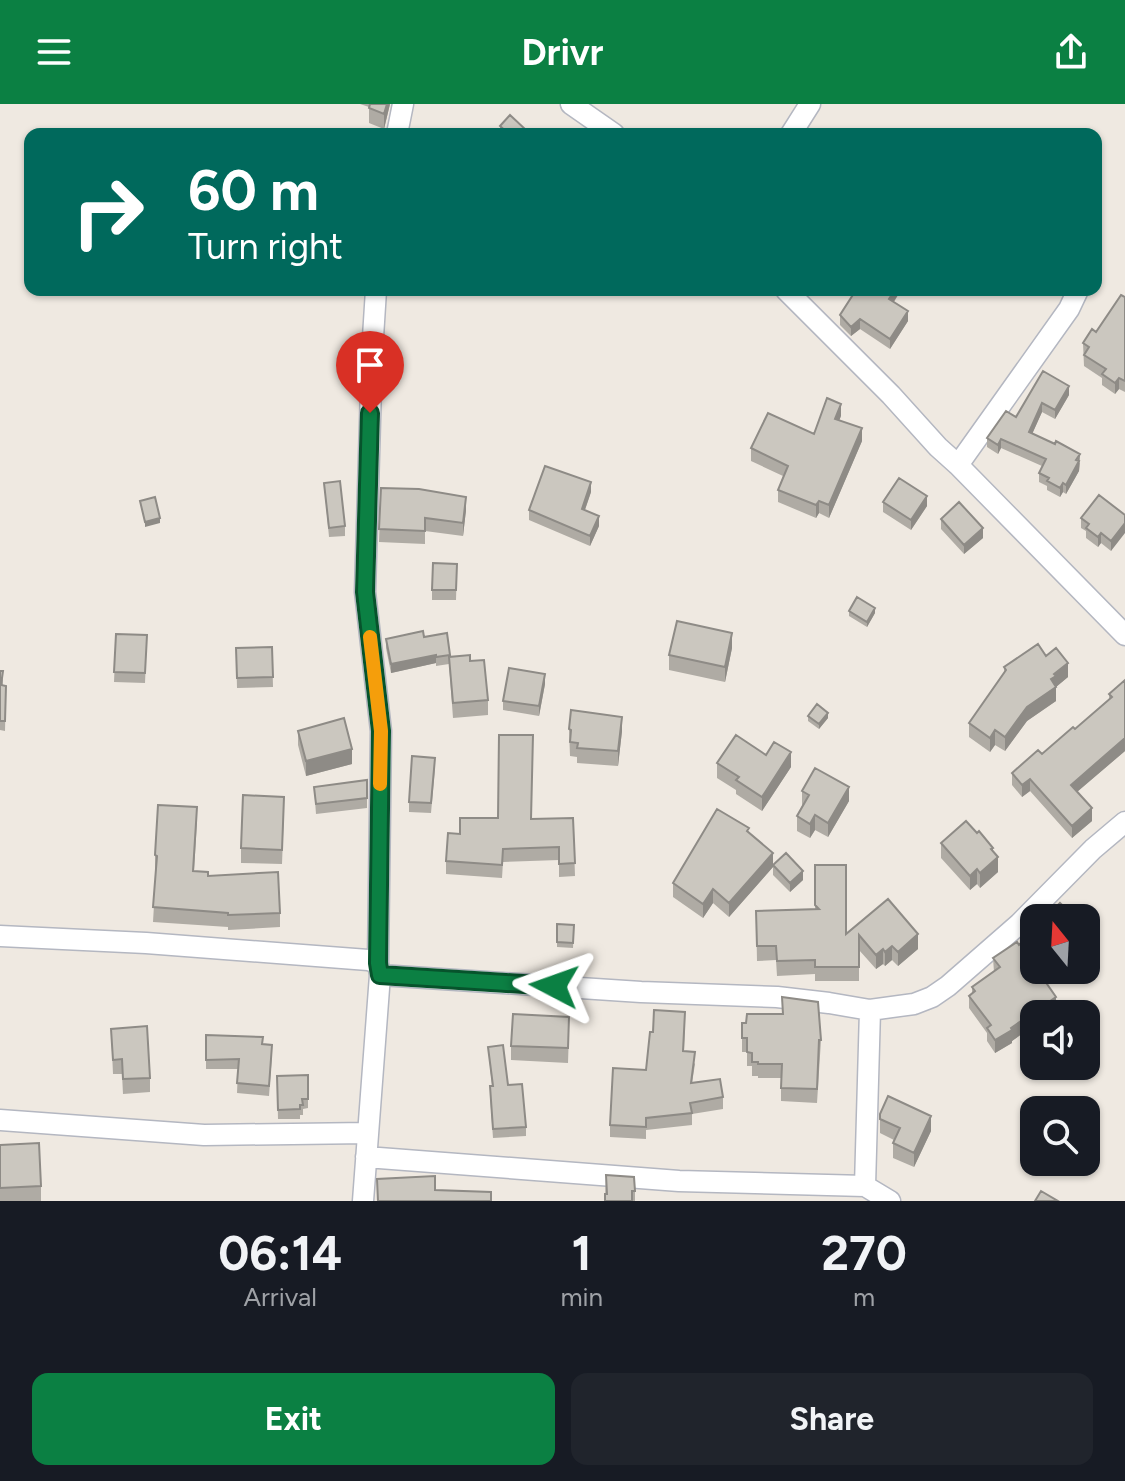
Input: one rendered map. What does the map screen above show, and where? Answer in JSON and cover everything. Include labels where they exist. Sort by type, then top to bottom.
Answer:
[{"type":"street","points":[[398,128],[403,104]]},
{"type":"street","points":[[571,104],[605,128]]},
{"type":"street","points":[[795,128],[810,104]]},
{"type":"street","points":[[363,1201],[379,969],[381,731],[365,592],[376,296]]},
{"type":"street","points":[[792,296],[1125,635]]},
{"type":"street","points":[[958,465],[1075,296]]},
{"type":"street","points":[[0,936],[146,943],[368,960],[379,969],[641,992],[777,997],[870,1010],[914,1004],[948,986],[1019,924],[1093,849],[1125,822]]},
{"type":"street","points":[[865,1186],[870,1010]]},
{"type":"street","points":[[0,1120],[204,1135],[368,1133]]},
{"type":"street","points":[[366,1157],[678,1191],[865,1186],[890,1201]]},
{"type":"building","points":[[370,104],[387,104],[384,114],[369,108]]},
{"type":"building","points":[[510,115],[524,128],[502,128],[500,126]]},
{"type":"building","points":[[1121,295],[1125,297],[1125,381],[1119,378],[1115,383],[1102,374],[1106,369],[1084,355],[1089,347],[1083,343],[1092,329],[1096,332]]},
{"type":"building","points":[[852,296],[891,296],[889,299],[908,311],[890,339],[860,319],[851,327],[840,315]]},
{"type":"building","points":[[1043,371],[1069,386],[1055,410],[1042,403],[1029,432],[1055,444],[1056,441],[1080,454],[1066,485],[1063,483],[1060,488],[1039,473],[1046,459],[1001,439],[998,445],[987,438],[1006,411],[1016,417]]},
{"type":"building","points":[[827,398],[841,404],[835,419],[862,428],[829,505],[819,501],[816,505],[778,490],[788,466],[751,448],[768,413],[814,434]]},
{"type":"building","points":[[545,466],[591,482],[582,509],[599,516],[590,536],[529,510]]},
{"type":"building","points":[[899,478],[927,496],[911,520],[883,502]]},
{"type":"building","points":[[340,481],[345,526],[329,528],[324,483]]},
{"type":"building","points":[[381,488],[419,489],[466,497],[463,523],[425,518],[425,531],[379,529]]},
{"type":"building","points":[[1099,495],[1125,515],[1125,523],[1111,541],[1101,533],[1098,537],[1086,528],[1089,524],[1081,518]]},
{"type":"building","points":[[155,497],[160,518],[145,522],[140,501]]},
{"type":"building","points":[[959,502],[983,528],[964,545],[941,519]]},
{"type":"building","points":[[433,563],[457,564],[456,590],[432,590]]},
{"type":"building","points":[[857,597],[875,608],[867,622],[849,611]]},
{"type":"building","points":[[677,621],[732,633],[725,667],[669,655]]},
{"type":"building","points":[[423,631],[424,637],[447,633],[450,655],[391,664],[386,639]]},
{"type":"building","points":[[116,634],[147,635],[145,673],[114,672]]},
{"type":"building","points":[[1038,644],[1046,656],[1056,648],[1068,663],[1051,679],[1056,687],[1027,707],[1005,737],[995,730],[990,738],[969,723],[1006,670],[1004,667]]},
{"type":"building","points":[[272,647],[273,677],[237,678],[236,648]]},
{"type":"building","points":[[470,655],[470,661],[484,660],[488,700],[453,703],[449,657]]},
{"type":"building","points":[[509,668],[545,674],[539,706],[503,701]]},
{"type":"building","points":[[0,671],[3,671],[1,685],[6,686],[5,721],[0,721]]},
{"type":"building","points":[[1125,680],[1125,738],[1071,785],[1092,808],[1072,826],[1030,779],[1022,785],[1012,773],[1038,750],[1042,754],[1073,727],[1075,729],[1112,697],[1109,694]]},
{"type":"building","points":[[817,704],[828,713],[819,724],[808,716]]},
{"type":"building","points":[[571,710],[622,717],[618,751],[577,748],[578,743],[570,742]]},
{"type":"building","points":[[344,718],[352,749],[306,761],[298,731]]},
{"type":"building","points":[[499,735],[533,735],[531,819],[573,818],[575,863],[559,864],[559,847],[503,849],[502,865],[446,861],[448,833],[460,834],[460,818],[498,818]]},
{"type":"building","points":[[736,735],[766,755],[774,742],[791,752],[762,797],[717,763]]},
{"type":"building","points":[[412,756],[435,758],[431,803],[409,802]]},
{"type":"building","points":[[815,768],[849,787],[828,823],[815,815],[810,824],[797,816],[809,795],[802,791]]},
{"type":"building","points":[[367,780],[367,798],[316,804],[314,787]]},
{"type":"building","points":[[243,795],[284,797],[282,850],[241,848]]},
{"type":"building","points":[[158,805],[197,807],[193,871],[208,872],[208,876],[278,872],[280,913],[228,915],[153,907]]},
{"type":"building","points":[[717,809],[749,828],[747,831],[773,853],[729,903],[713,889],[703,904],[673,883]]},
{"type":"building","points":[[966,821],[977,833],[979,831],[998,857],[980,873],[977,869],[970,876],[941,843]]},
{"type":"building","points":[[786,853],[803,871],[790,883],[773,865]]},
{"type":"building","points":[[815,865],[846,865],[846,934],[888,899],[918,934],[898,952],[892,946],[876,955],[859,935],[859,967],[815,967],[815,960],[777,961],[776,946],[757,946],[756,911],[819,909],[815,905]]},
{"type":"building","points":[[557,924],[574,925],[573,943],[557,942]]},
{"type":"building","points":[[1017,942],[1020,984],[1047,984],[1056,997],[1052,1000],[1020,1000],[1020,1022],[995,1040],[987,1028],[991,1025],[969,996],[975,991],[972,987],[1000,967],[993,958]]},
{"type":"building","points":[[782,997],[818,1002],[821,1040],[817,1089],[781,1088],[782,1064],[752,1062],[752,1053],[747,1052],[747,1038],[742,1038],[742,1023],[746,1023],[747,1014],[783,1014]]},
{"type":"building","points":[[654,1010],[685,1012],[683,1051],[695,1052],[691,1083],[720,1079],[723,1097],[690,1103],[692,1113],[646,1118],[646,1127],[610,1125],[613,1068],[646,1070]]},
{"type":"building","points":[[513,1014],[569,1017],[568,1048],[511,1046]]},
{"type":"building","points":[[147,1026],[150,1078],[123,1079],[122,1059],[113,1060],[111,1029]]},
{"type":"building","points":[[206,1035],[263,1037],[262,1044],[272,1045],[269,1086],[237,1083],[239,1059],[206,1060]]},
{"type":"building","points":[[503,1045],[508,1085],[522,1084],[526,1127],[493,1129],[490,1086],[493,1086],[488,1047]]},
{"type":"building","points":[[308,1075],[308,1099],[302,1099],[300,1109],[278,1110],[277,1076]]},
{"type":"building","points":[[888,1096],[931,1116],[914,1153],[893,1143],[900,1128],[880,1119]]},
{"type":"building","points":[[39,1143],[41,1186],[0,1188],[0,1145]]},
{"type":"building","points":[[606,1175],[634,1177],[632,1201],[605,1201]]},
{"type":"building","points":[[435,1176],[435,1190],[491,1192],[491,1201],[378,1201],[377,1179]]},
{"type":"building","points":[[1041,1191],[1058,1201],[1035,1201]]},
{"type":"slow traffic","points":[[370,637],[381,731],[380,784]]},
{"type":"route","points":[[370,413],[365,592],[381,731],[380,975],[554,986]]}]
